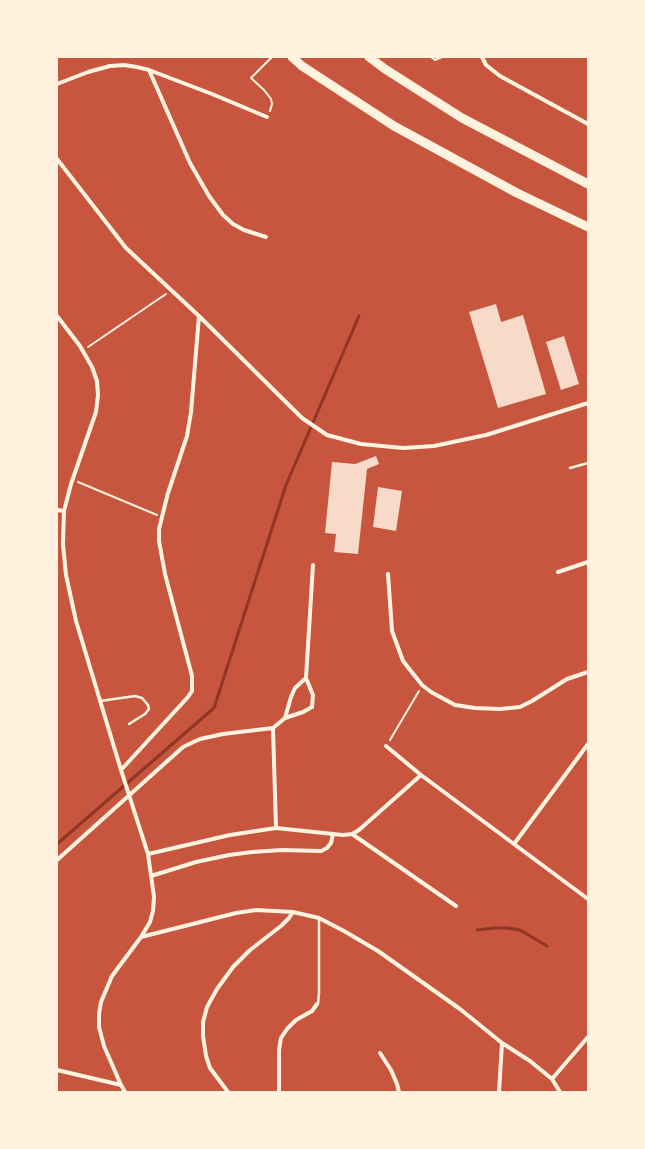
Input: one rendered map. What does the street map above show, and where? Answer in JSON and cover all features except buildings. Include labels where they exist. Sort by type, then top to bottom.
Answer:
[{"type":"highway","points":[[292,57],[302,66],[394,126],[517,194],[588,227]]},
{"type":"highway","points":[[369,57],[385,69],[462,118],[588,184]]},
{"type":"street","points":[[482,57],[486,65],[500,76],[588,124]]},
{"type":"street","points":[[57,84],[88,72],[110,66],[124,65],[149,70],[267,117]]},
{"type":"street","points":[[149,70],[190,163],[209,196],[223,215],[233,224],[244,230],[266,237]]},
{"type":"street","points":[[57,159],[126,248],[172,290],[302,418],[327,435],[361,444],[403,448],[434,446],[486,435],[588,402]]},
{"type":"street","points":[[57,316],[83,351],[92,367],[97,381],[98,395],[96,412],[64,511],[63,544],[66,575],[76,621],[127,791],[148,854],[154,897],[153,911],[150,922],[141,937],[112,976],[101,1002],[99,1014],[99,1027],[104,1046],[125,1092]]},
{"type":"street","points":[[121,770],[192,691],[192,676],[165,574],[159,541],[162,517],[186,436],[191,412],[198,316]]},
{"type":"street","points":[[57,510],[64,511]]},
{"type":"street","points":[[558,572],[588,562]]},
{"type":"street","points":[[57,860],[183,747],[200,739],[223,734],[273,728],[285,718],[304,712],[312,707],[313,695],[306,678],[313,565]]},
{"type":"street","points":[[388,574],[392,631],[403,660],[422,685],[431,692],[455,705],[500,710],[520,707],[567,679],[588,672]]},
{"type":"street","points":[[285,718],[291,696],[295,688],[306,678]]},
{"type":"street","points":[[273,728],[276,828]]},
{"type":"street","points":[[514,844],[588,744]]},
{"type":"street","points":[[386,746],[421,775],[588,899]]},
{"type":"street","points":[[148,854],[230,835],[276,828],[333,834],[352,834],[359,830],[421,775]]},
{"type":"street","points":[[152,876],[196,862],[229,855],[282,850],[321,851],[327,848],[331,843],[333,834]]},
{"type":"street","points":[[352,834],[456,906]]},
{"type":"street","points":[[141,937],[236,913],[256,910],[293,912],[319,918],[378,951],[460,1009],[502,1043],[530,1061],[552,1079],[560,1092]]},
{"type":"street","points":[[228,1092],[210,1068],[206,1056],[203,1036],[203,1022],[207,1008],[217,989],[233,967],[250,950],[281,926],[293,912]]},
{"type":"street","points":[[279,1092],[279,1050],[282,1038],[287,1029],[296,1020],[312,1011],[317,1004]]},
{"type":"street","points":[[552,1079],[588,1037]]},
{"type":"street","points":[[499,1092],[502,1043]]},
{"type":"street","points":[[380,1053],[391,1070],[397,1084],[398,1092]]},
{"type":"street","points":[[57,1070],[121,1085]]},
{"type":"lane","points":[[570,468],[588,463]]},
{"type":"lane","points":[[100,701],[135,696],[142,698],[148,705],[149,709],[145,714],[129,724]]},
{"type":"lane","points":[[317,1004],[319,993],[319,918]]},
{"type":"path","points":[[267,117],[272,104],[271,99],[251,78],[272,57]]},
{"type":"path","points":[[431,57],[435,60],[442,57]]},
{"type":"path","points":[[83,351],[172,290]]},
{"type":"path","points":[[73,480],[162,517]]},
{"type":"path","points":[[386,746],[422,685]]},
{"type":"waterway","points":[[57,844],[214,708],[286,485],[359,316]]},
{"type":"waterway","points":[[477,930],[494,928],[520,930],[547,946]]}]
